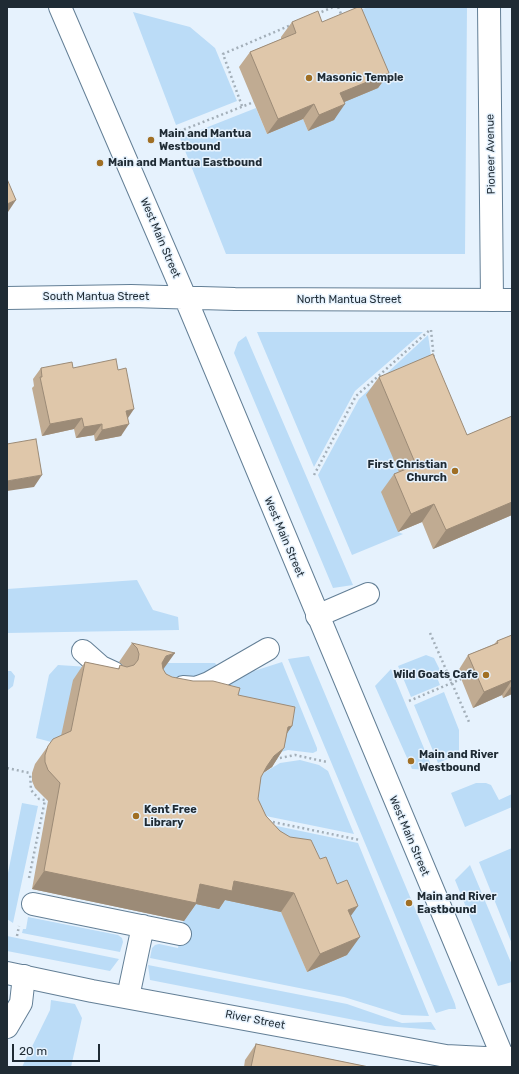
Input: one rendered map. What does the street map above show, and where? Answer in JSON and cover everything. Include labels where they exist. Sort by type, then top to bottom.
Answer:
[{"type":"main road","name":"West Main Street","points":[[60,7],[185,297],[317,616],[508,1061]]},
{"type":"main road","name":"Pioneer Avenue","points":[[489,7],[502,300]]},
{"type":"main road","name":"South Mantua Street","points":[[7,298],[131,296],[185,297]]},
{"type":"main road","name":"North Mantua Street","points":[[185,297],[235,299],[502,300]]},
{"type":"main road","points":[[317,616],[368,594]]},
{"type":"main road","points":[[162,683],[196,688],[222,677],[268,649]]},
{"type":"main road","points":[[83,651],[101,667],[114,673]]},
{"type":"main road","points":[[33,904],[180,934]]},
{"type":"main road","points":[[128,997],[143,926]]},
{"type":"main road","points":[[8,1027],[21,1003],[16,975]]},
{"type":"main road","name":"River Street","points":[[16,975],[446,1056],[508,1061]]},
{"type":"path","points":[[313,16],[333,7]]},
{"type":"path","points":[[338,7],[342,16]]},
{"type":"path","points":[[242,106],[223,54],[292,25]]},
{"type":"path","points":[[170,135],[254,102]]},
{"type":"path","points":[[314,475],[356,396],[431,329],[434,360]]},
{"type":"path","points":[[430,633],[469,722]]},
{"type":"path","points":[[409,701],[461,679]]},
{"type":"path","points":[[273,760],[295,755],[327,762]]},
{"type":"path","points":[[7,768],[31,773],[31,790],[39,799],[45,800],[31,867]]},
{"type":"path","points":[[265,820],[360,840]]},
{"type":"path","points":[[17,936],[20,921]]},
{"type":"shaded area","points":[[369,7],[467,7],[465,254],[226,254],[180,138],[256,108],[267,134],[303,119],[308,131],[352,12]]},
{"type":"shaded area","points":[[133,12],[190,27],[215,48],[237,101],[176,125]]},
{"type":"shaded area","points":[[257,332],[423,332],[355,391],[314,467]]},
{"type":"shaded area","points":[[428,335],[433,369],[403,483],[398,532],[403,534],[352,555],[318,475],[359,399]]},
{"type":"shaded area","points":[[246,336],[353,585],[333,588],[234,353],[238,342]]},
{"type":"shaded area","points":[[137,580],[153,610],[178,617],[179,630],[7,633],[7,589]]},
{"type":"shaded area","points":[[426,655],[434,658],[441,672],[436,675],[440,685],[411,697],[398,666]]},
{"type":"shaded area","points":[[309,656],[456,1009],[449,1009],[436,1013],[288,659]]},
{"type":"shaded area","points":[[282,662],[317,748],[317,751],[313,753],[288,750],[274,754],[209,692],[254,671]]},
{"type":"shaded area","points":[[125,663],[215,663],[219,668],[188,680],[164,675]]},
{"type":"shaded area","points":[[58,665],[89,667],[59,744],[36,738],[49,675]]},
{"type":"shaded area","points":[[391,669],[433,770],[412,769],[375,686]]},
{"type":"shaded area","points":[[7,671],[11,671],[15,676],[13,686],[8,690]]},
{"type":"shaded area","points":[[444,692],[459,730],[459,754],[438,763],[414,705]]},
{"type":"shaded area","points":[[300,760],[319,765],[328,771],[354,834],[246,812],[262,774],[280,763]]},
{"type":"shaded area","points":[[476,783],[486,783],[491,785],[499,800],[512,794],[512,807],[465,827],[451,793]]},
{"type":"shaded area","points":[[22,803],[38,806],[13,923],[7,919],[7,878]]},
{"type":"shaded area","points":[[248,820],[358,843],[429,1016],[402,1015],[344,997],[150,958],[152,948],[155,945],[159,944],[178,948],[187,903],[273,892],[307,972],[347,955]]},
{"type":"shaded area","points":[[512,848],[512,944],[479,862]]},
{"type":"shaded area","points":[[470,865],[512,965],[512,982],[498,986],[455,880]]},
{"type":"shaded area","points":[[28,917],[118,935],[122,938],[123,942],[120,952],[22,933],[23,929],[26,929]]},
{"type":"shaded area","points":[[7,936],[119,959],[110,971],[7,951]]},
{"type":"shaded area","points":[[148,965],[347,1004],[402,1023],[431,1022],[436,1030],[385,1026],[150,980]]},
{"type":"shaded area","points":[[51,1000],[75,1004],[82,1018],[71,1067],[22,1067],[50,1010]]},
{"type":"building","name":"Masonic Temple","points":[[361,7],[389,73],[340,93],[345,104],[319,115],[314,104],[278,119],[250,52],[296,33],[292,22],[318,11],[322,22]]},
{"type":"building","points":[[7,179],[16,200],[7,204]]},
{"type":"building","name":"First Christian Church","points":[[433,354],[467,435],[512,416],[512,502],[446,530],[434,504],[411,514],[394,474],[416,465],[379,377]]},
{"type":"building","points":[[116,359],[118,370],[126,368],[134,409],[126,411],[129,424],[102,430],[102,424],[84,427],[82,418],[50,424],[40,377],[42,377],[41,368],[72,362],[73,368]]},
{"type":"building","points":[[36,439],[42,475],[7,481],[7,444]]},
{"type":"building","points":[[512,635],[512,680],[484,692],[468,655],[498,643],[497,641]]},
{"type":"building","name":"Kent Free Library","points":[[132,643],[175,653],[166,656],[162,663],[166,674],[172,677],[193,681],[213,681],[240,688],[238,695],[295,707],[292,726],[288,727],[284,748],[274,756],[261,777],[258,799],[266,816],[280,831],[290,837],[311,840],[320,859],[326,857],[337,884],[347,880],[358,906],[348,910],[360,937],[320,954],[294,893],[234,881],[232,891],[200,884],[196,903],[44,871],[60,783],[48,770],[45,762],[45,755],[48,746],[53,739],[71,731],[85,662],[119,669],[120,665],[127,667],[134,665],[138,660],[139,654],[137,648]]},
{"type":"building","points":[[256,1044],[369,1067],[251,1067]]},
{"type":"place","name":"Masonic Temple","points":[[309,78]]},
{"type":"place","name":"Main and Mantua Westbound","points":[[151,140]]},
{"type":"place","name":"Main and Mantua Eastbound","points":[[100,163]]},
{"type":"place","name":"First Christian Church","points":[[455,471]]},
{"type":"place","name":"Wild Goats Cafe","points":[[486,675]]},
{"type":"place","name":"Main and River Westbound","points":[[411,761]]},
{"type":"place","name":"Kent Free Library","points":[[136,816]]},
{"type":"place","name":"Main and River Eastbound","points":[[409,903]]}]
